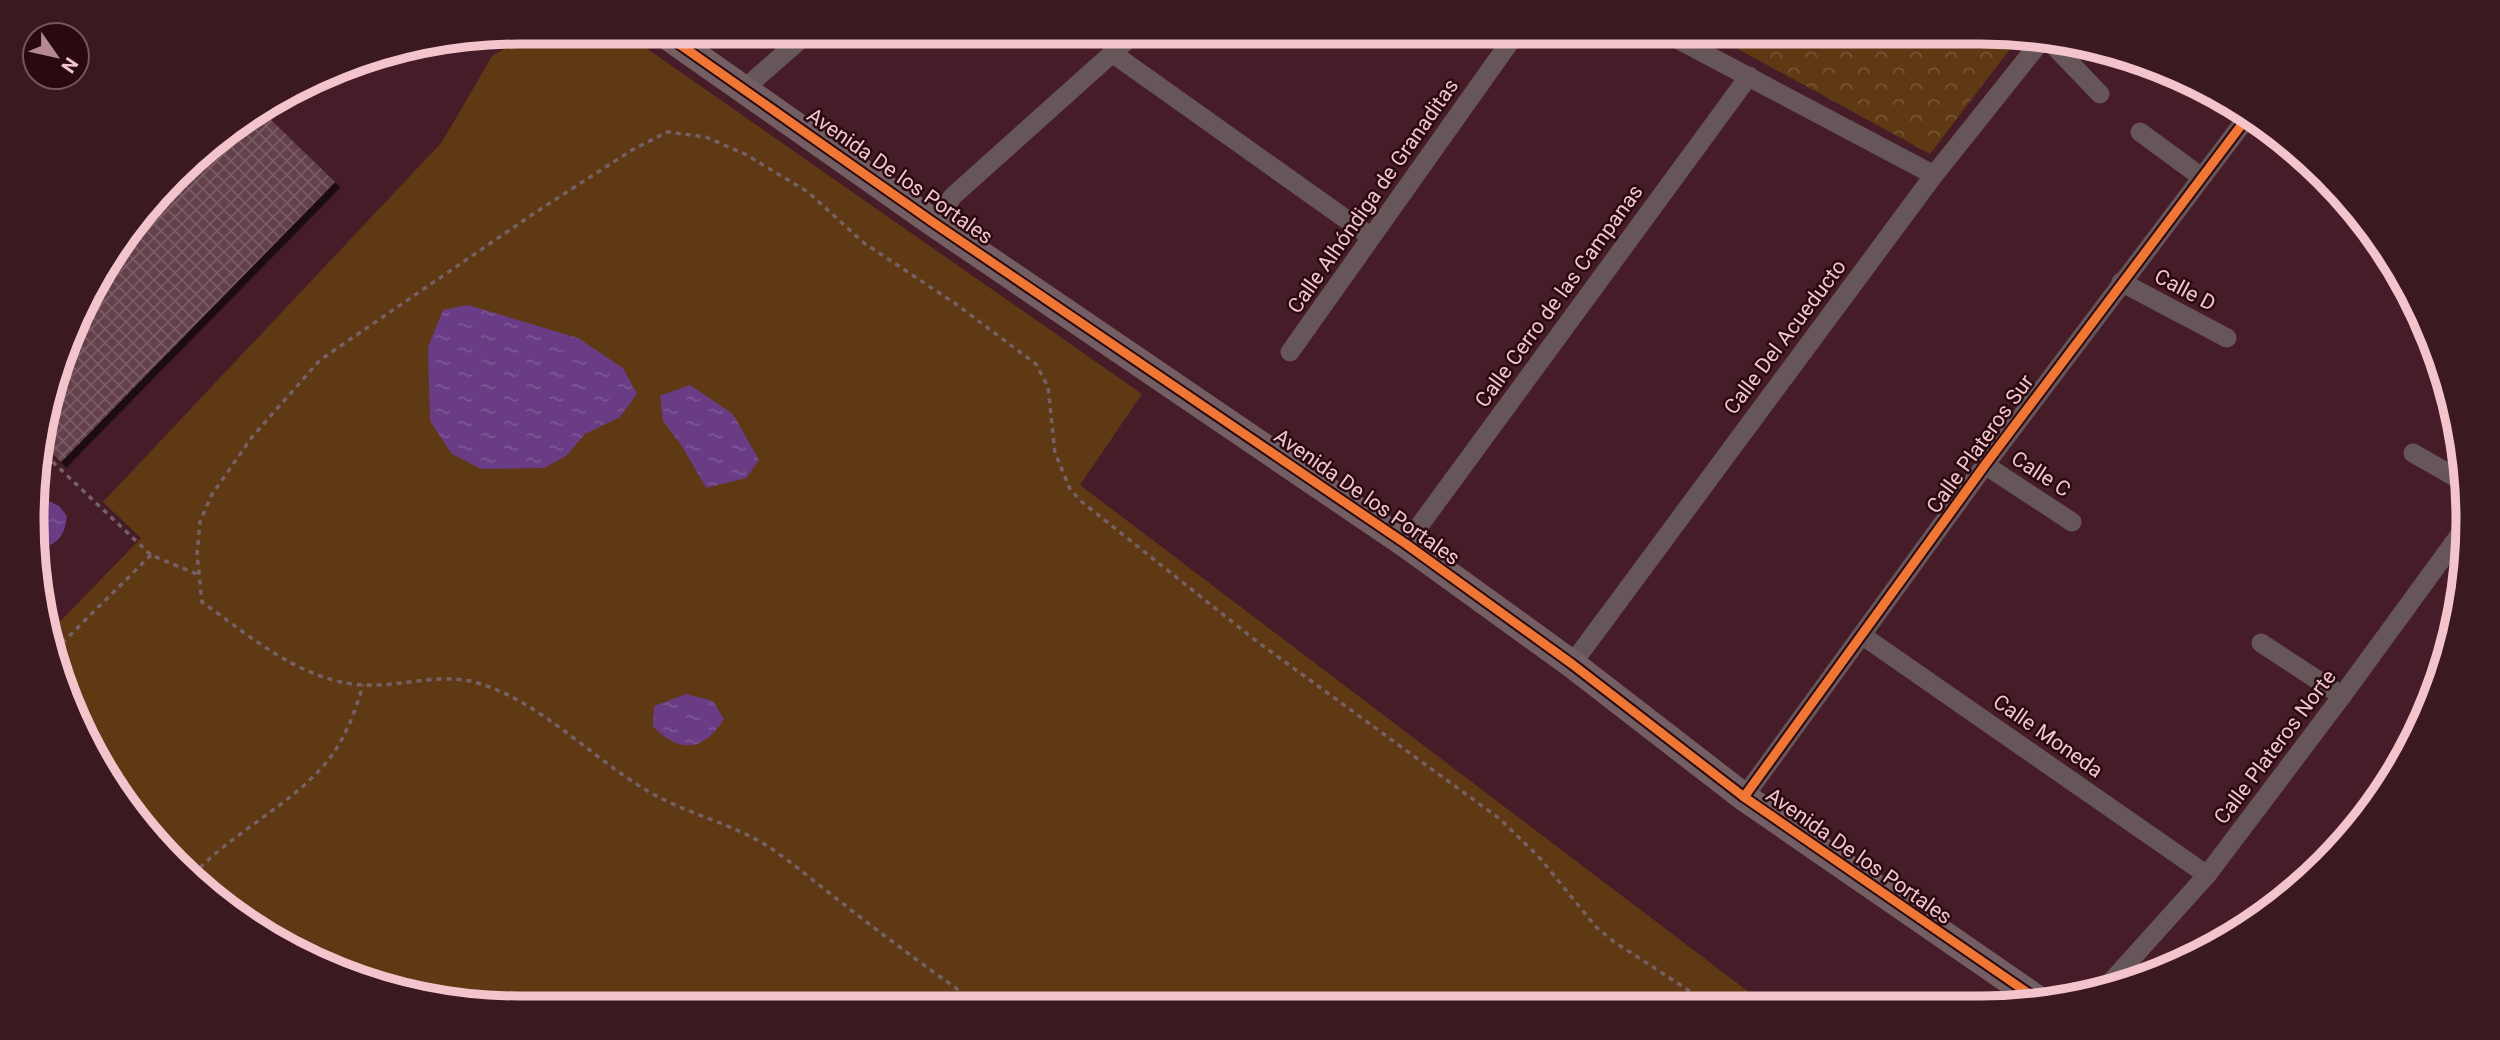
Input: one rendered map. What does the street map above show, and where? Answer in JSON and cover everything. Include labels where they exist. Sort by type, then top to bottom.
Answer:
[{"type":"street","name":"Avenida De los Portales","points":[[680,44],[934,223],[1406,544],[1572,664],[1744,797],[2029,993]]},
{"type":"street","points":[[745,88],[795,44]]},
{"type":"street","points":[[934,223],[953,196],[1122,44]]},
{"type":"street","name":"Calle Alhóndiga de Granaditas","points":[[1290,352],[1508,44]]},
{"type":"street","points":[[1687,44],[1934,174]]},
{"type":"street","name":"Calle Del Acueducto","points":[[1572,664],[1934,174],[2036,47]]},
{"type":"street","points":[[2059,51],[2100,94]]},
{"type":"street","points":[[1112,53],[1371,237]]},
{"type":"street","name":"Calle Cerro de las Campanas","points":[[1406,544],[1749,76]]},
{"type":"street","name":"Calle Plateros Sur","points":[[1744,797],[1985,464],[2243,123]]},
{"type":"street","points":[[2140,132],[2200,176]]},
{"type":"street","name":"Calle D","points":[[2121,282],[2227,338]]},
{"type":"street","points":[[2413,453],[2454,476]]},
{"type":"street","name":"Calle C","points":[[1985,464],[2072,522]]},
{"type":"street","name":"Calle Plateros Norte","points":[[2116,976],[2207,875],[2455,541]]},
{"type":"street","name":"Calle Moneda","points":[[1863,636],[2207,875]]},
{"type":"street","points":[[2261,643],[2342,696]]},
{"type":"path","points":[[967,996],[916,961],[767,846],[730,826],[681,809],[644,789],[521,702],[480,683],[441,678],[407,684],[363,685],[328,678],[277,655],[202,602],[197,555],[200,523],[211,496],[252,438],[320,360],[536,212],[632,150],[667,132],[706,136],[744,153],[808,192],[864,243],[956,304],[1036,364],[1048,387],[1055,453],[1070,489],[1082,502],[1255,640],[1500,819],[1539,857],[1596,927],[1697,996]]},
{"type":"path","points":[[48,458],[151,555],[199,575]]},
{"type":"path","points":[[60,645],[151,555]]},
{"type":"path","points":[[198,870],[210,856],[300,789],[332,754],[353,717],[363,685]]},
{"type":"green space","points":[[512,44],[640,44],[1142,394],[1080,485],[1754,996],[489,995],[427,987],[367,971],[309,947],[255,916],[230,898],[183,857],[124,785],[80,702],[76,691],[80,686],[70,677],[56,626],[141,538],[103,502],[442,142],[492,56]]},
{"type":"green space","points":[[1729,44],[2013,45],[1930,154]]},
{"type":"water","points":[[468,305],[578,338],[623,368],[637,394],[620,417],[585,434],[566,456],[544,468],[481,469],[452,454],[430,421],[428,347],[443,310]]},
{"type":"water","points":[[690,385],[733,414],[759,460],[746,478],[706,488],[682,446],[663,421],[660,396]]},
{"type":"water","points":[[45,490],[47,500],[59,506],[67,516],[60,537],[53,544],[45,545]]},
{"type":"water","points":[[686,694],[713,701],[724,719],[708,738],[692,745],[673,742],[653,727],[654,706]]},
{"type":"building","points":[[268,116],[335,182],[61,462],[49,451],[69,367],[93,309],[124,255],[183,183],[230,142]]},
{"type":"cycle path","points":[[679,44],[934,223],[1406,544],[1572,664],[1744,797],[2029,993]]},
{"type":"cycle path","points":[[1744,797],[1985,465],[2243,123]]}]
